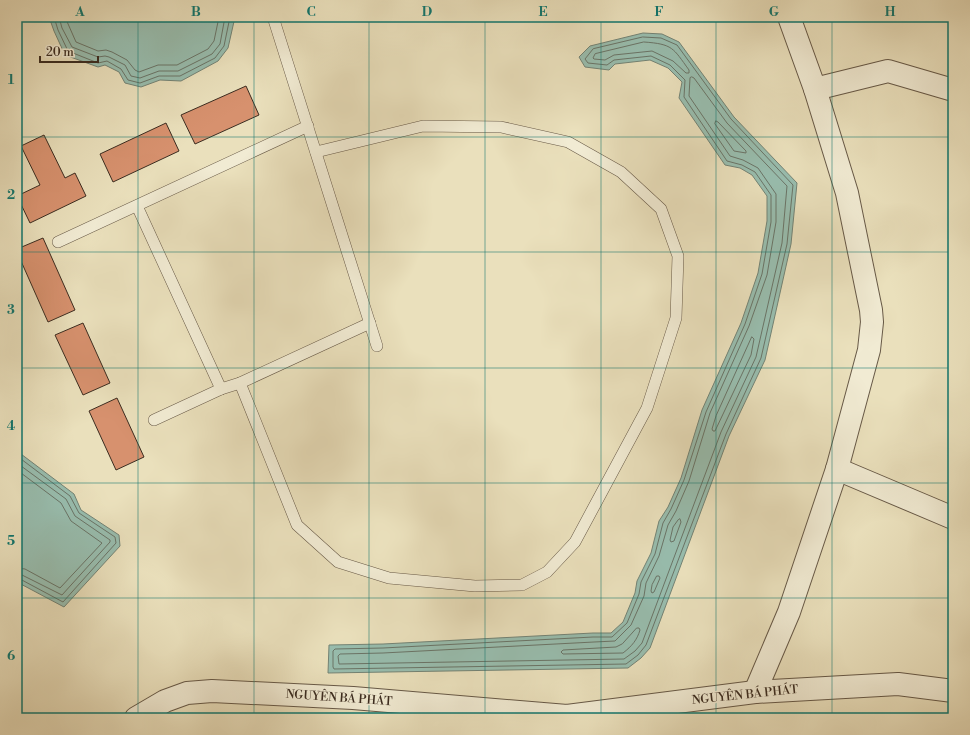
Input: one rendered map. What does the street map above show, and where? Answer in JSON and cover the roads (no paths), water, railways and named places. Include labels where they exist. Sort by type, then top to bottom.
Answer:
[{"type":"street","points":[[755,692],[789,612],[837,469],[869,350],[872,322],[871,310],[847,193],[816,89],[789,17]]},
{"type":"street","points":[[816,89],[888,71],[953,90]]},
{"type":"street","points":[[837,469],[953,518]]},
{"type":"street","name":"NGUYÊN BÁ PHÁT","points":[[136,718],[165,701],[187,693],[212,691],[353,698],[568,717],[755,692],[898,684],[953,691]]},
{"type":"lane","points":[[273,17],[378,346]]},
{"type":"lane","points":[[58,242],[308,126]]},
{"type":"lane","points":[[240,383],[297,526],[338,562],[389,578],[474,586],[522,585],[547,572],[575,542],[647,408],[676,318],[678,256],[661,209],[621,172],[568,142],[502,127],[423,126],[316,152]]},
{"type":"lane","points":[[137,206],[221,389]]},
{"type":"lane","points":[[154,420],[221,389],[240,383],[370,323]]},
{"type":"water","points":[[49,17],[235,17],[228,48],[218,61],[181,81],[160,80],[141,87],[125,83],[119,72],[105,65],[98,67],[65,55]]},
{"type":"water","points":[[643,33],[662,34],[679,42],[734,117],[797,183],[791,244],[765,360],[729,436],[650,648],[641,658],[628,668],[328,673],[329,645],[383,644],[611,633],[623,622],[635,593],[637,581],[651,553],[659,521],[668,507],[681,478],[702,410],[741,323],[758,273],[767,221],[767,196],[752,175],[740,168],[725,165],[679,98],[682,82],[668,68],[650,60],[615,64],[609,70],[585,67],[579,57],[590,46]]},
{"type":"water","points":[[17,451],[74,494],[81,510],[119,535],[120,546],[64,607],[17,582]]}]
